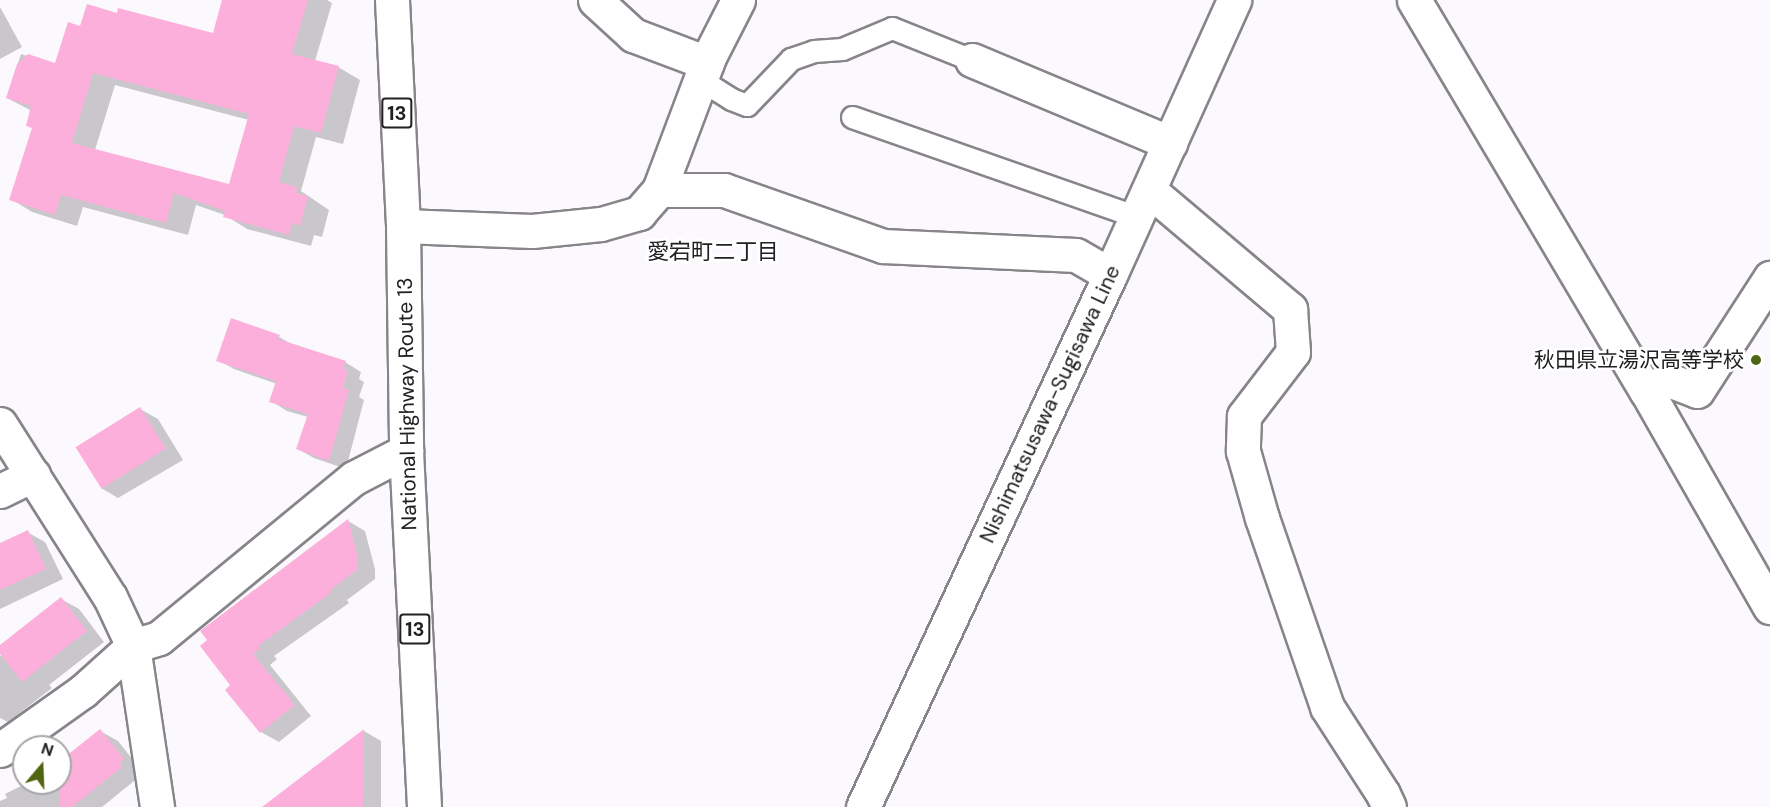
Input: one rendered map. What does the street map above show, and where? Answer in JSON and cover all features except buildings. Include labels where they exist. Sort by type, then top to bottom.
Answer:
[{"type":"main road","name":"National Highway Route 13","points":[[392,0],[402,226],[406,452],[424,807]]},
{"type":"main road","points":[[595,0],[633,35],[704,71]]},
{"type":"main road","points":[[402,226],[532,231],[601,224],[639,213],[659,190],[704,71],[738,0]]},
{"type":"main road","name":"Nishimatsusawa-Sugisawa Line","points":[[862,807],[1143,204],[1234,0]]},
{"type":"main road","points":[[1414,0],[1646,390],[1770,607]]},
{"type":"main road","points":[[972,60],[1170,143]]},
{"type":"main road","points":[[659,190],[724,190],[883,246],[1076,255],[1110,275]]},
{"type":"main road","points":[[1143,204],[1290,309],[1293,352],[1244,416],[1243,451],[1262,518],[1327,707],[1389,807]]},
{"type":"main road","points":[[1646,390],[1669,380],[1697,391],[1770,278]]},
{"type":"main road","points":[[0,424],[110,597],[133,646],[157,807]]},
{"type":"main road","points":[[0,750],[83,691],[133,646],[159,638],[354,478],[406,452]]},
{"type":"main road","points":[[0,491],[33,475]]},
{"type":"lane","points":[[704,71],[731,99],[747,105],[791,59],[814,51],[842,49],[892,28],[972,60]]},
{"type":"lane","points":[[852,117],[1143,204]]},
{"type":"place","name":"秋田県立湯沢高等学校","points":[[1756,360]]},
{"type":"district","name":"愛宕町二丁目","points":[[713,252]]}]
